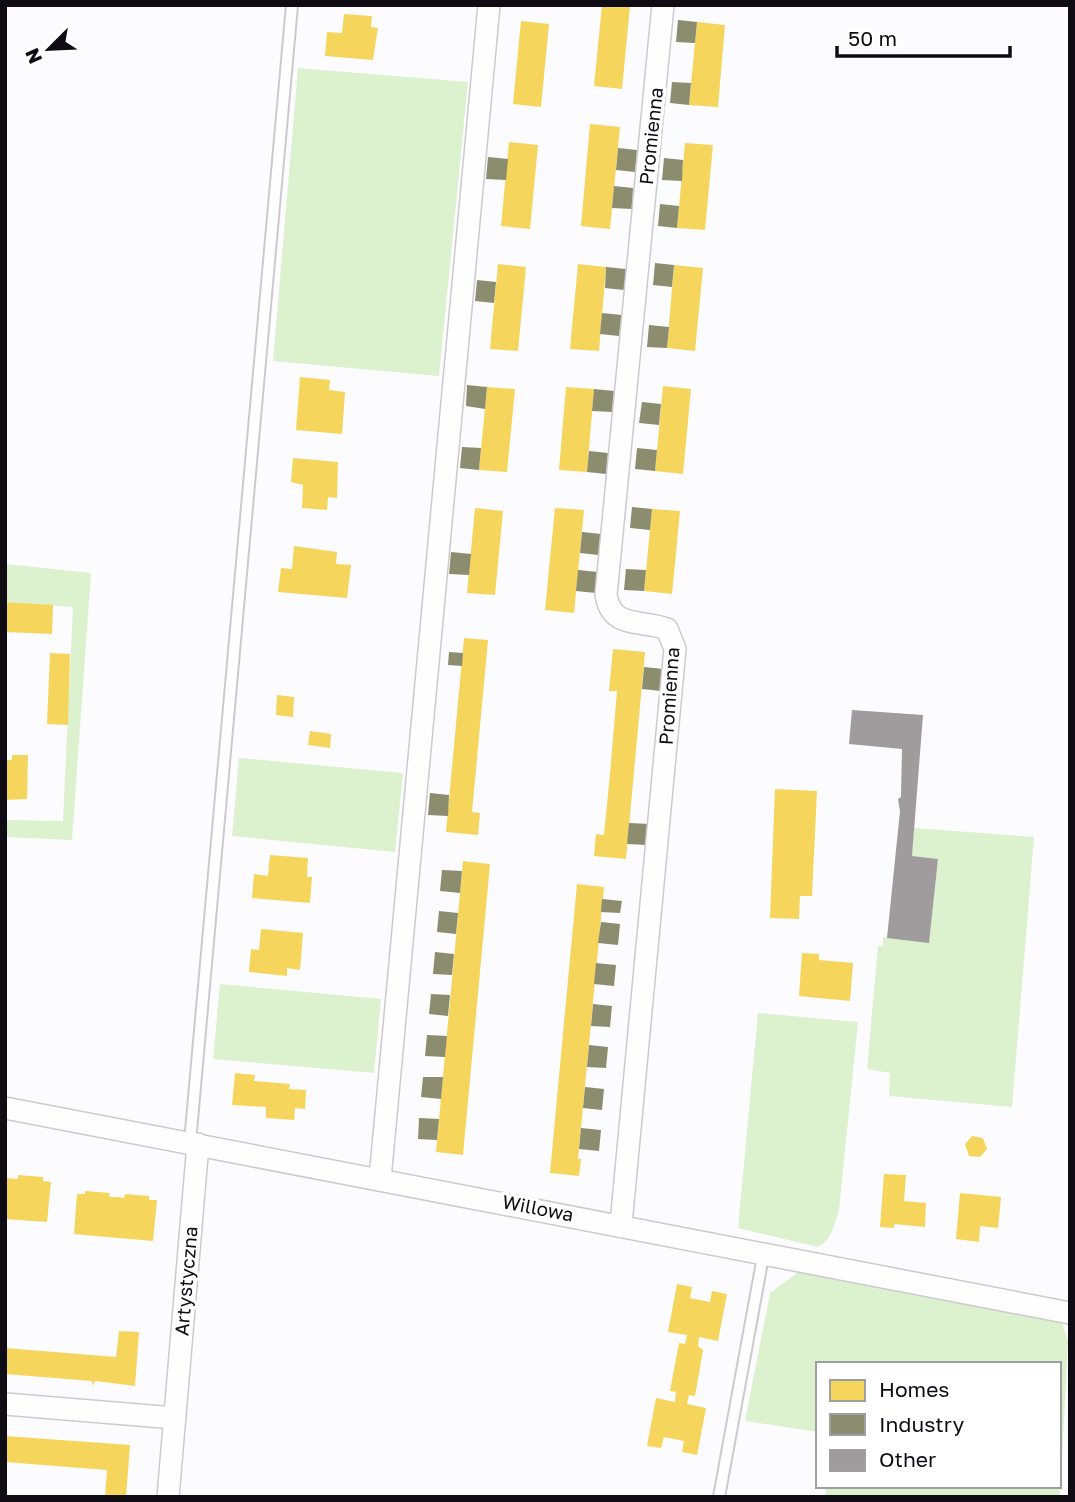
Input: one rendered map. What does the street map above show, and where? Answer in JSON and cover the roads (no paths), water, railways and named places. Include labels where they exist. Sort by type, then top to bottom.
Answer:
[{"type":"street","points":[[380,1179],[489,5]]},
{"type":"street","name":"Promienna","points":[[621,1224],[676,649],[667,629],[619,620],[611,612],[606,594],[663,5]]},
{"type":"street","name":"Willowa","points":[[5,1108],[764,1251],[1070,1312]]},
{"type":"street","name":"Artystyczna","points":[[168,1497],[194,1143]]},
{"type":"street","points":[[5,1404],[175,1418]]},
{"type":"lane","points":[[194,1143],[292,5]]},
{"type":"lane","points":[[719,1497],[764,1251]]}]
